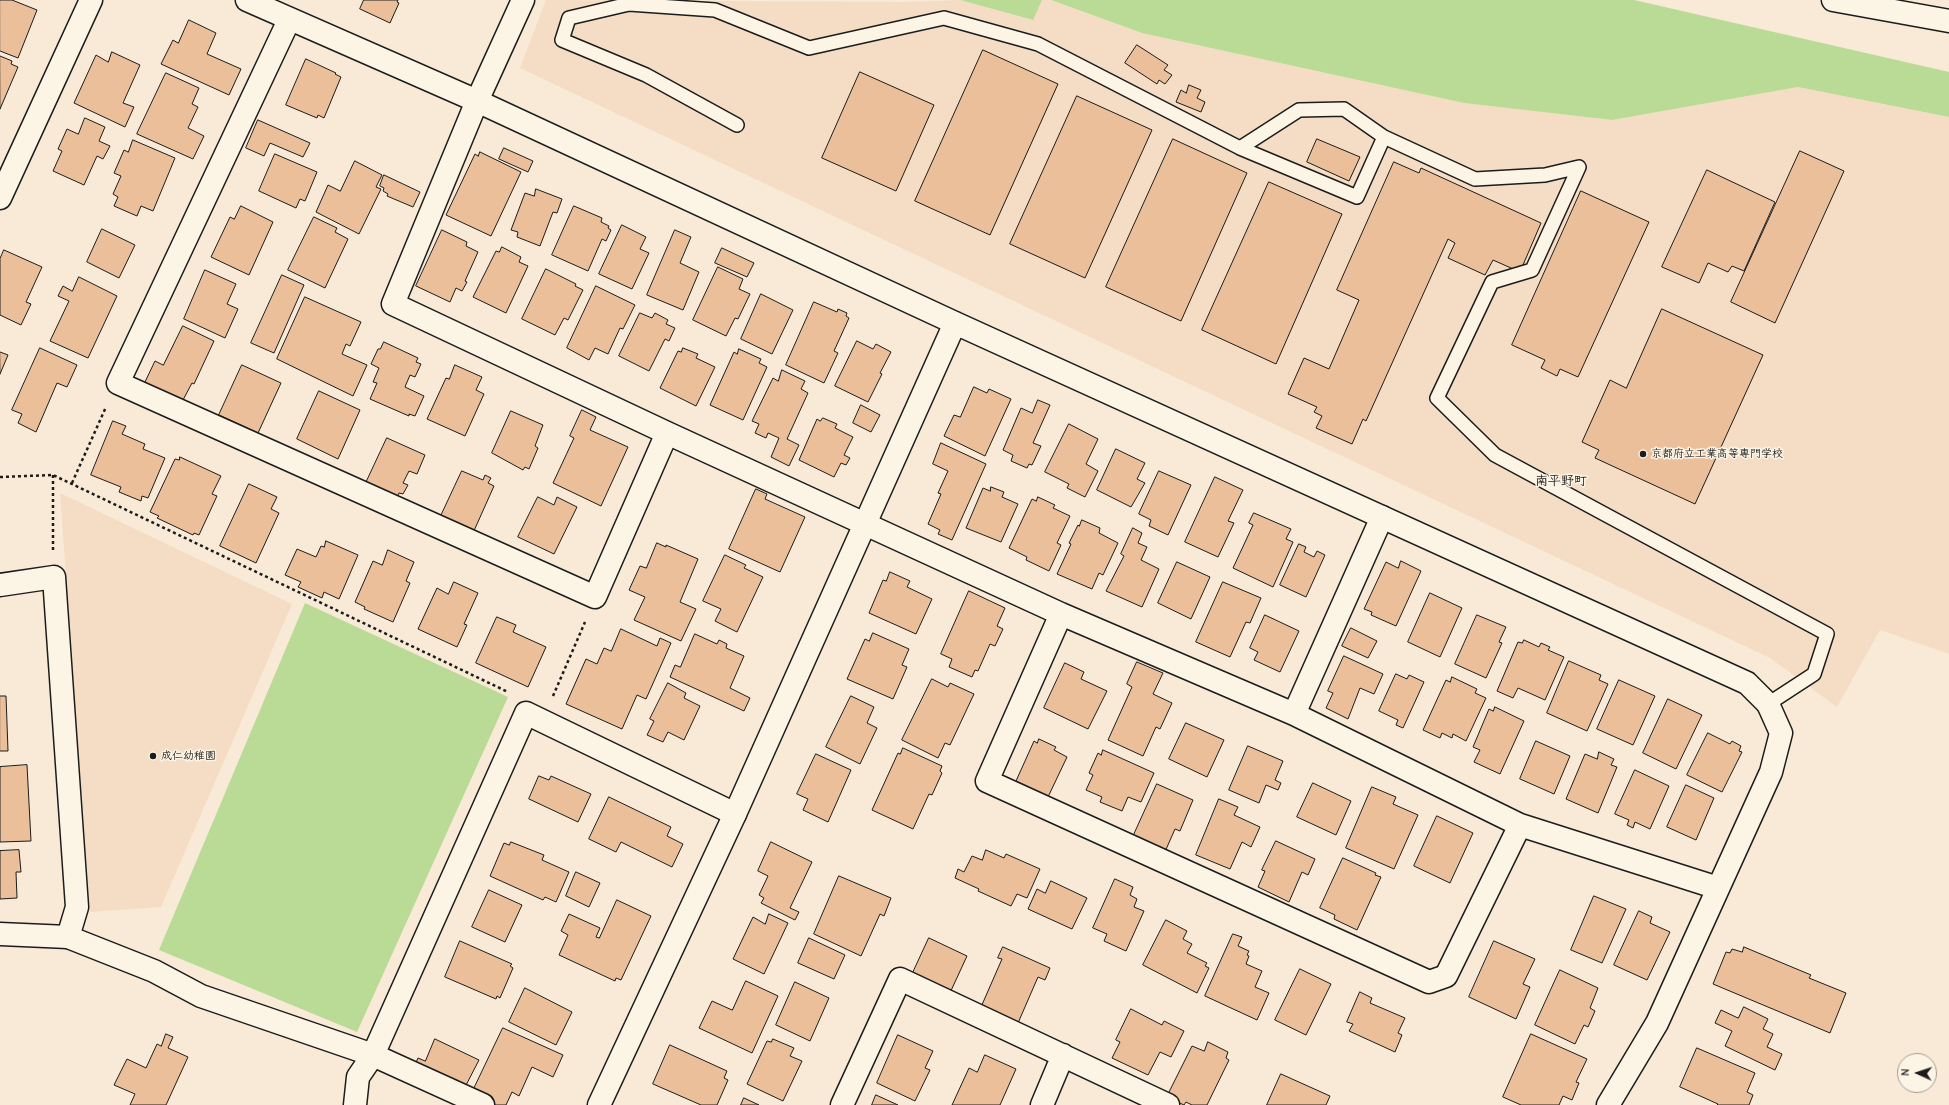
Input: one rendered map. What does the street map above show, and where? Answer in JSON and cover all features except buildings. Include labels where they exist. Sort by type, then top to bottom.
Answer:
[{"type":"main road","points":[[0,198],[91,0]]},
{"type":"main road","points":[[247,0],[289,20],[477,102],[955,324],[1747,683],[1768,704],[1781,733],[1771,772],[1657,1023],[1608,1105]]},
{"type":"main road","points":[[523,0],[477,102],[393,304],[667,433],[1062,614],[1294,714],[1520,825],[1718,888]]},
{"type":"main road","points":[[1833,0],[1949,21]]},
{"type":"main road","points":[[289,20],[118,383],[595,597],[667,433]]},
{"type":"main road","points":[[599,1105],[735,814],[955,324]]},
{"type":"main road","points":[[1294,714],[1382,517]]},
{"type":"main road","points":[[0,585],[54,577],[77,907],[68,937]]},
{"type":"main road","points":[[1062,614],[987,781],[1429,982],[1446,976],[1520,825]]},
{"type":"main road","points":[[355,1105],[358,1077],[373,1055],[528,708],[735,814]]},
{"type":"main road","points":[[0,934],[68,937],[154,971],[201,996],[373,1055],[483,1105]]},
{"type":"main road","points":[[842,1105],[900,979],[1168,1105]]},
{"type":"main road","points":[[1042,1105],[1063,1055]]},
{"type":"lane","points":[[737,124],[646,75],[562,40],[569,18],[629,4],[715,10],[809,48],[944,18],[1038,44],[1240,148],[1357,197],[1384,137]]},
{"type":"lane","points":[[1240,148],[1299,110],[1344,109],[1384,137],[1475,179],[1545,175],[1579,167],[1532,270],[1492,282],[1437,398],[1495,455],[1828,634],[1814,674],[1768,704]]},
{"type":"path","points":[[72,483],[118,383]]},
{"type":"path","points":[[53,475],[54,577]]},
{"type":"path","points":[[0,477],[53,475],[72,483],[528,708],[551,702],[595,597]]},
{"type":"shaded area","name":"京都府立工業高等専門学校","points":[[546,0],[903,2],[960,0],[1032,20],[1042,0],[1051,0],[1142,33],[1464,103],[1612,120],[1798,87],[1949,117],[1949,654],[1880,630],[1837,707],[1770,658],[520,68]]},
{"type":"shaded area","name":"成仁幼稚園","points":[[60,493],[292,604],[161,907],[90,912]]},
{"type":"green space","points":[[960,0],[1042,0],[1033,20]]},
{"type":"green space","points":[[1051,0],[1634,0],[1949,72],[1949,117],[1798,87],[1612,120],[1464,103],[1142,33]]},
{"type":"green space","points":[[305,603],[508,697],[357,1032],[159,950]]},
{"type":"place","name":"京都府立工業高等専門学校","points":[[1643,454]]},
{"type":"place","name":"成仁幼稚園","points":[[153,756]]},
{"type":"district","name":"南平野町","points":[[1561,481]]}]
